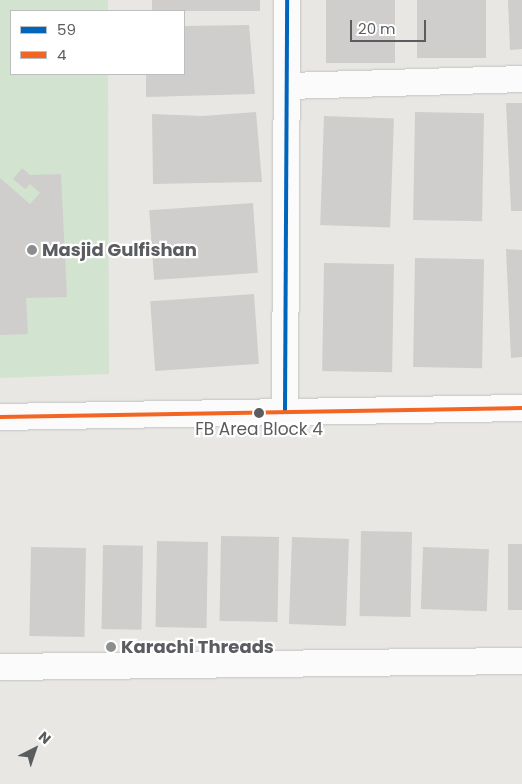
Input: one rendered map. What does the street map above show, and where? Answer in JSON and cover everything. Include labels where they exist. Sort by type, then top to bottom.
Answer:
[{"type":"street","points":[[285,411],[288,0]]},
{"type":"street","points":[[288,86],[522,79]]},
{"type":"street","points":[[0,418],[285,411],[522,408]]},
{"type":"street","points":[[0,667],[522,661]]},
{"type":"green space","points":[[0,0],[108,0],[108,10],[10,10],[10,75],[108,75],[109,374],[0,378]]},
{"type":"building","points":[[152,0],[260,0],[260,11],[152,10]]},
{"type":"building","points":[[326,0],[395,0],[395,63],[326,63]]},
{"type":"building","points":[[417,0],[486,0],[486,58],[417,58]]},
{"type":"building","points":[[508,0],[522,0],[522,49],[510,50]]},
{"type":"building","points":[[249,25],[255,94],[146,97],[146,75],[185,75],[185,26]]},
{"type":"building","points":[[506,103],[522,103],[522,211],[511,211]]},
{"type":"building","points":[[256,112],[262,182],[153,184],[152,114],[203,116]]},
{"type":"building","points":[[415,112],[484,113],[482,221],[413,220]]},
{"type":"building","points":[[324,116],[394,118],[390,227],[320,225]]},
{"type":"building","name":"Masjid Gulfishan","points":[[22,168],[30,175],[61,174],[67,297],[26,298],[28,334],[0,335],[0,178],[30,204],[40,193],[30,184],[25,189],[13,179]]},
{"type":"building","points":[[253,203],[258,273],[154,280],[149,210]]},
{"type":"building","points":[[506,249],[522,250],[522,357],[511,358]]},
{"type":"building","points":[[415,258],[484,259],[482,368],[413,367]]},
{"type":"building","points":[[324,263],[394,264],[392,372],[322,371]]},
{"type":"building","points":[[254,294],[259,364],[155,371],[150,301]]},
{"type":"building","points":[[361,531],[412,532],[411,617],[360,616]]},
{"type":"building","points":[[221,536],[279,537],[278,622],[220,621]]},
{"type":"building","points":[[292,537],[349,539],[346,626],[289,624]]},
{"type":"building","points":[[157,541],[208,542],[206,628],[155,627]]},
{"type":"building","points":[[508,544],[522,544],[522,610],[508,610]]},
{"type":"building","points":[[103,545],[143,546],[142,630],[102,629]]},
{"type":"building","points":[[31,547],[86,548],[84,637],[29,636]]},
{"type":"building","points":[[423,547],[489,549],[487,611],[421,609]]},
{"type":"transit line","name":"59","points":[[285,411],[287,0]]},
{"type":"transit line","name":"4","points":[[0,417],[522,408]]},
{"type":"place","name":"Masjid Gulfishan","points":[[32,250]]},
{"type":"place","name":"FB Area Block 4","points":[[259,413]]},
{"type":"place","name":"Karachi Threads","points":[[111,647]]}]
